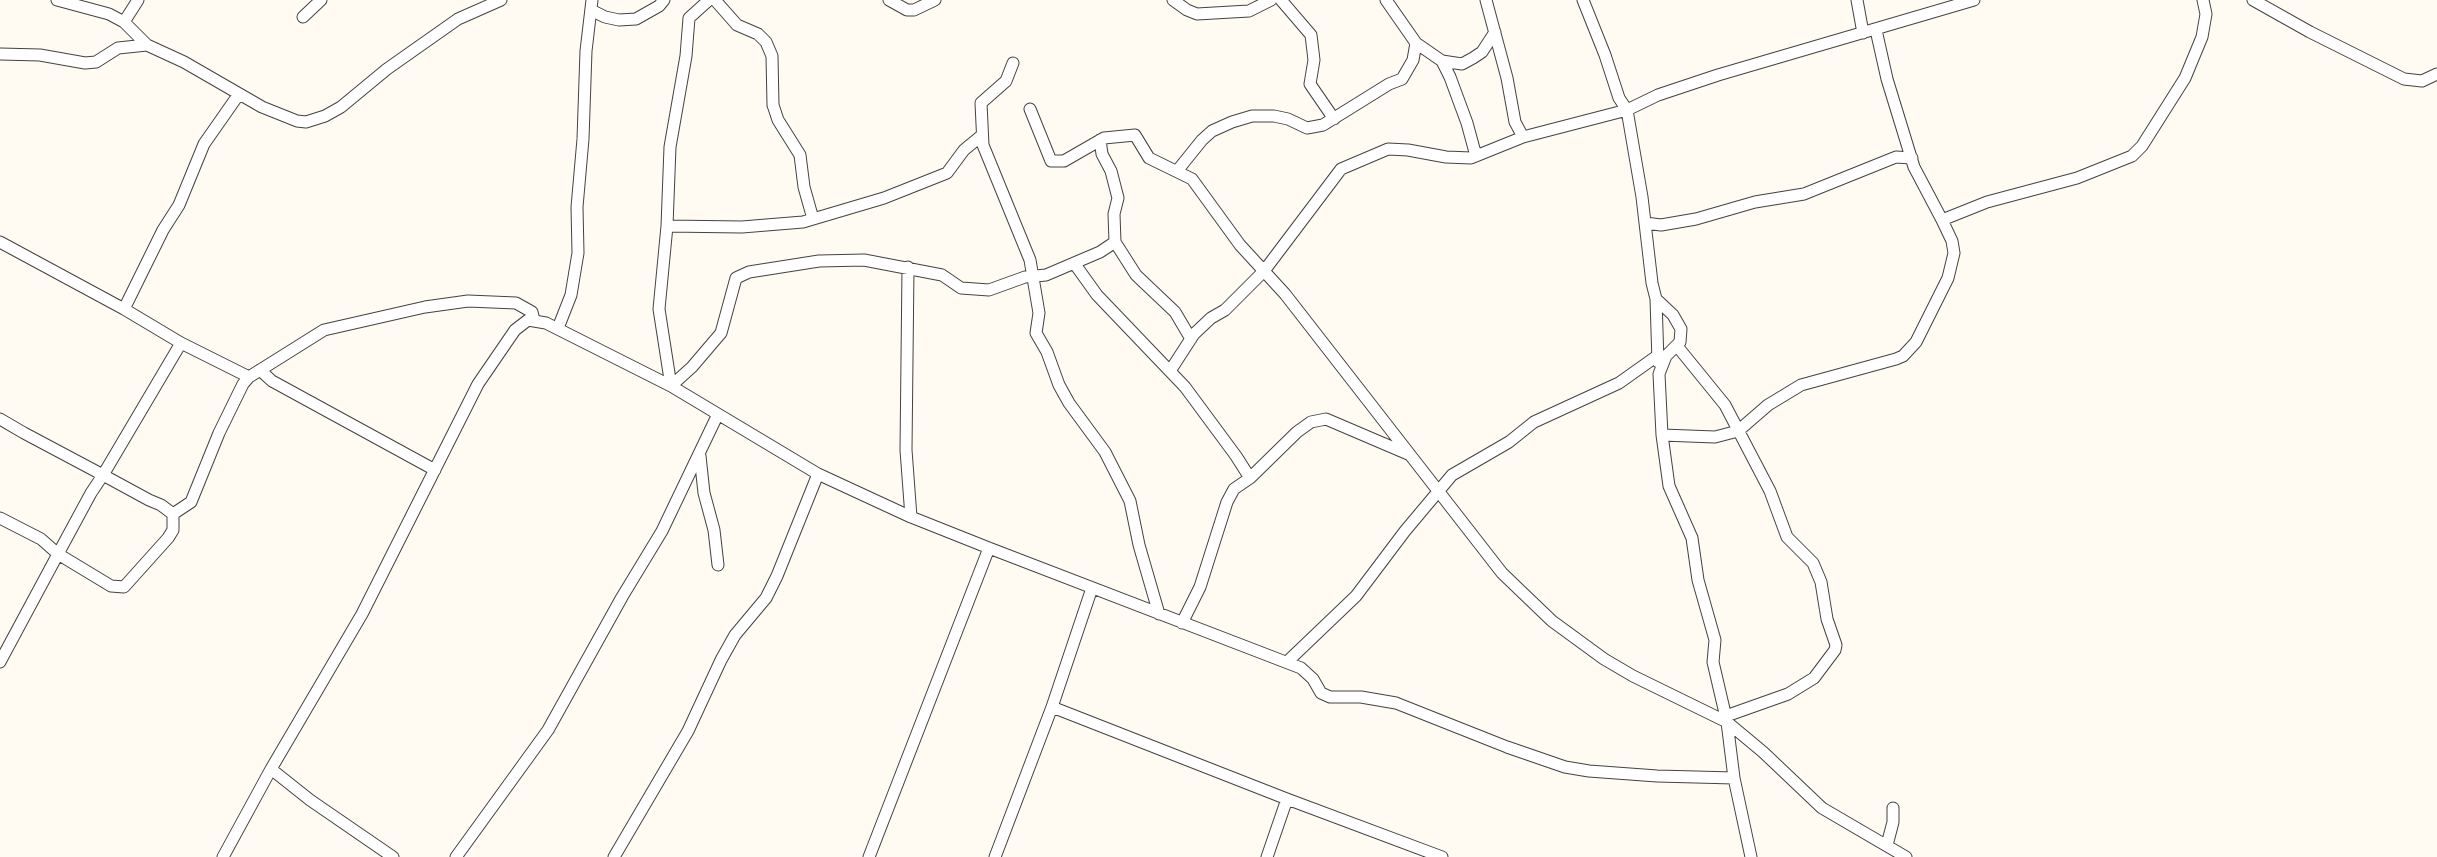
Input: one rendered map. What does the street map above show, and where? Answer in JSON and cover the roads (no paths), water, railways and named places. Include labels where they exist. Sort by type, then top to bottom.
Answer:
[{"type":"street","points":[[57,0],[109,14],[124,22],[147,45],[184,62],[262,107],[297,121],[306,122],[325,116],[341,107],[420,43],[458,19],[493,1]]},
{"type":"street","points":[[124,22],[138,0]]},
{"type":"street","points":[[303,17],[321,0]]},
{"type":"street","points":[[592,5],[605,17],[619,20],[636,19],[659,6],[664,0]]},
{"type":"street","points":[[671,386],[659,309],[667,226],[670,147],[686,56],[689,18],[709,0]]},
{"type":"street","points":[[715,0],[737,25],[758,34],[766,42],[772,56],[773,105],[778,120],[800,155],[804,187],[813,219]]},
{"type":"street","points":[[889,0],[907,10],[914,10],[935,0]]},
{"type":"street","points":[[1173,0],[1186,10],[1201,14],[1249,11],[1271,0]]},
{"type":"street","points":[[1281,0],[1305,26],[1311,35],[1314,60],[1310,84],[1334,119]]},
{"type":"street","points":[[1386,0],[1416,43],[1442,61],[1462,64],[1474,58],[1482,52],[1495,32]]},
{"type":"street","points":[[1486,0],[1495,32],[1515,122],[1523,137]]},
{"type":"street","points":[[1583,0],[1605,56],[1619,98],[1627,110],[1645,223],[1652,283],[1656,299],[1657,356],[1662,435],[1669,486],[1692,538],[1698,580],[1715,640],[1713,662],[1726,719],[1734,778],[1751,857]]},
{"type":"street","points":[[1857,0],[1863,33]]},
{"type":"street","points":[[1170,371],[1191,339],[1211,318],[1225,310],[1264,271],[1341,169],[1388,149],[1408,150],[1446,158],[1476,156],[1523,137],[1627,110],[1658,95],[1718,75],[1876,30],[1956,3],[1974,0]]},
{"type":"street","points":[[1942,220],[1987,202],[2077,178],[2132,156],[2142,146],[2186,78],[2202,36],[2206,14],[2203,0]]},
{"type":"street","points":[[2253,0],[2310,32],[2404,79],[2422,81],[2437,74]]},
{"type":"street","points":[[558,328],[571,295],[578,253],[577,207],[583,139],[586,51],[592,5]]},
{"type":"street","points":[[1662,435],[1715,437],[1739,430],[1768,405],[1801,385],[1896,359],[1903,356],[1916,342],[1943,290],[1954,253],[1952,241],[1912,158],[1886,79],[1876,30]]},
{"type":"street","points":[[1177,170],[1202,140],[1212,131],[1232,122],[1252,116],[1274,116],[1288,119],[1307,128],[1323,125],[1389,84],[1402,79],[1413,60],[1416,43]]},
{"type":"street","points":[[0,54],[40,55],[85,63],[96,62],[118,48],[147,45]]},
{"type":"street","points":[[1413,60],[1430,54]]},
{"type":"street","points":[[1442,61],[1450,77],[1467,123],[1476,156]]},
{"type":"street","points":[[1013,63],[1006,81],[981,103],[981,136],[993,173],[1023,238],[1033,276],[1039,312],[1036,333],[1047,352],[1059,385],[1069,403],[1105,452],[1130,501],[1139,545],[1159,614]]},
{"type":"street","points":[[124,309],[164,230],[179,205],[204,144],[239,94]]},
{"type":"street","points":[[1030,109],[1051,161],[1064,161],[1100,140],[1135,135],[1149,158],[1177,170],[1192,179],[1240,245],[1285,294],[1439,490],[1502,573],[1552,621],[1604,659],[1633,676],[1726,719],[1822,808],[1906,857]]},
{"type":"street","points":[[667,226],[742,227],[781,225],[813,219],[884,198],[947,172],[968,146],[981,136]]},
{"type":"street","points":[[1100,140],[1102,154],[1111,171],[1118,198],[1114,214],[1115,242],[1136,275],[1175,312],[1191,339]]},
{"type":"street","points":[[1645,223],[1661,225],[1696,219],[1755,202],[1804,194],[1896,157],[1912,158]]},
{"type":"street","points":[[0,242],[124,309],[181,343],[249,377]]},
{"type":"street","points":[[671,386],[692,367],[721,333],[736,278],[741,275],[819,261],[864,260],[908,267],[942,275],[961,288],[971,290],[996,289],[1024,277],[1046,276],[1100,252],[1115,242]]},
{"type":"street","points":[[1074,263],[1097,295],[1170,371],[1236,456],[1250,478]]},
{"type":"street","points":[[908,267],[906,450],[911,517]]},
{"type":"street","points":[[1656,299],[1679,324],[1682,335],[1677,346],[1666,356],[1659,374]]},
{"type":"street","points":[[172,514],[191,502],[219,433],[243,384],[249,377],[324,330],[425,307],[468,301],[516,303],[532,312],[534,320]]},
{"type":"street","points":[[223,857],[271,769],[362,614],[436,470],[478,384],[515,330],[528,320],[534,320],[558,328],[671,386],[818,474],[911,517],[1182,623],[1287,662],[1307,672],[1321,693],[1330,697],[1361,697],[1396,703],[1500,744],[1565,767],[1650,776],[1734,778]]},
{"type":"street","points":[[0,662],[91,493],[104,474],[181,343]]},
{"type":"street","points":[[1677,346],[1719,396],[1739,430],[1741,439],[1770,491],[1787,537],[1813,563],[1820,582],[1826,619],[1836,645],[1835,650],[1814,678],[1788,694],[1726,719]]},
{"type":"street","points":[[1287,662],[1356,596],[1452,475],[1509,442],[1534,422],[1619,383],[1657,356]]},
{"type":"street","points":[[260,370],[272,381],[436,470]]},
{"type":"street","points":[[456,857],[548,730],[622,597],[662,531],[700,455],[718,414]]},
{"type":"street","points":[[0,419],[161,505],[172,514],[173,530],[168,538],[124,587],[111,586],[58,554],[41,539],[0,518]]},
{"type":"street","points":[[1182,623],[1192,605],[1211,558],[1227,502],[1234,489],[1250,478],[1297,432],[1311,422],[1326,419],[1339,423],[1412,456]]},
{"type":"street","points":[[700,455],[704,493],[714,530],[718,566]]},
{"type":"street","points":[[614,857],[688,731],[732,642],[766,598],[818,474]]},
{"type":"street","points":[[869,857],[989,548]]},
{"type":"street","points":[[995,857],[1052,707],[1092,588]]},
{"type":"street","points":[[1052,707],[1287,800],[1442,857]]},
{"type":"street","points":[[271,769],[310,800],[394,857]]},
{"type":"street","points":[[1267,857],[1287,800]]},
{"type":"street","points":[[1887,845],[1893,822],[1893,808]]}]
